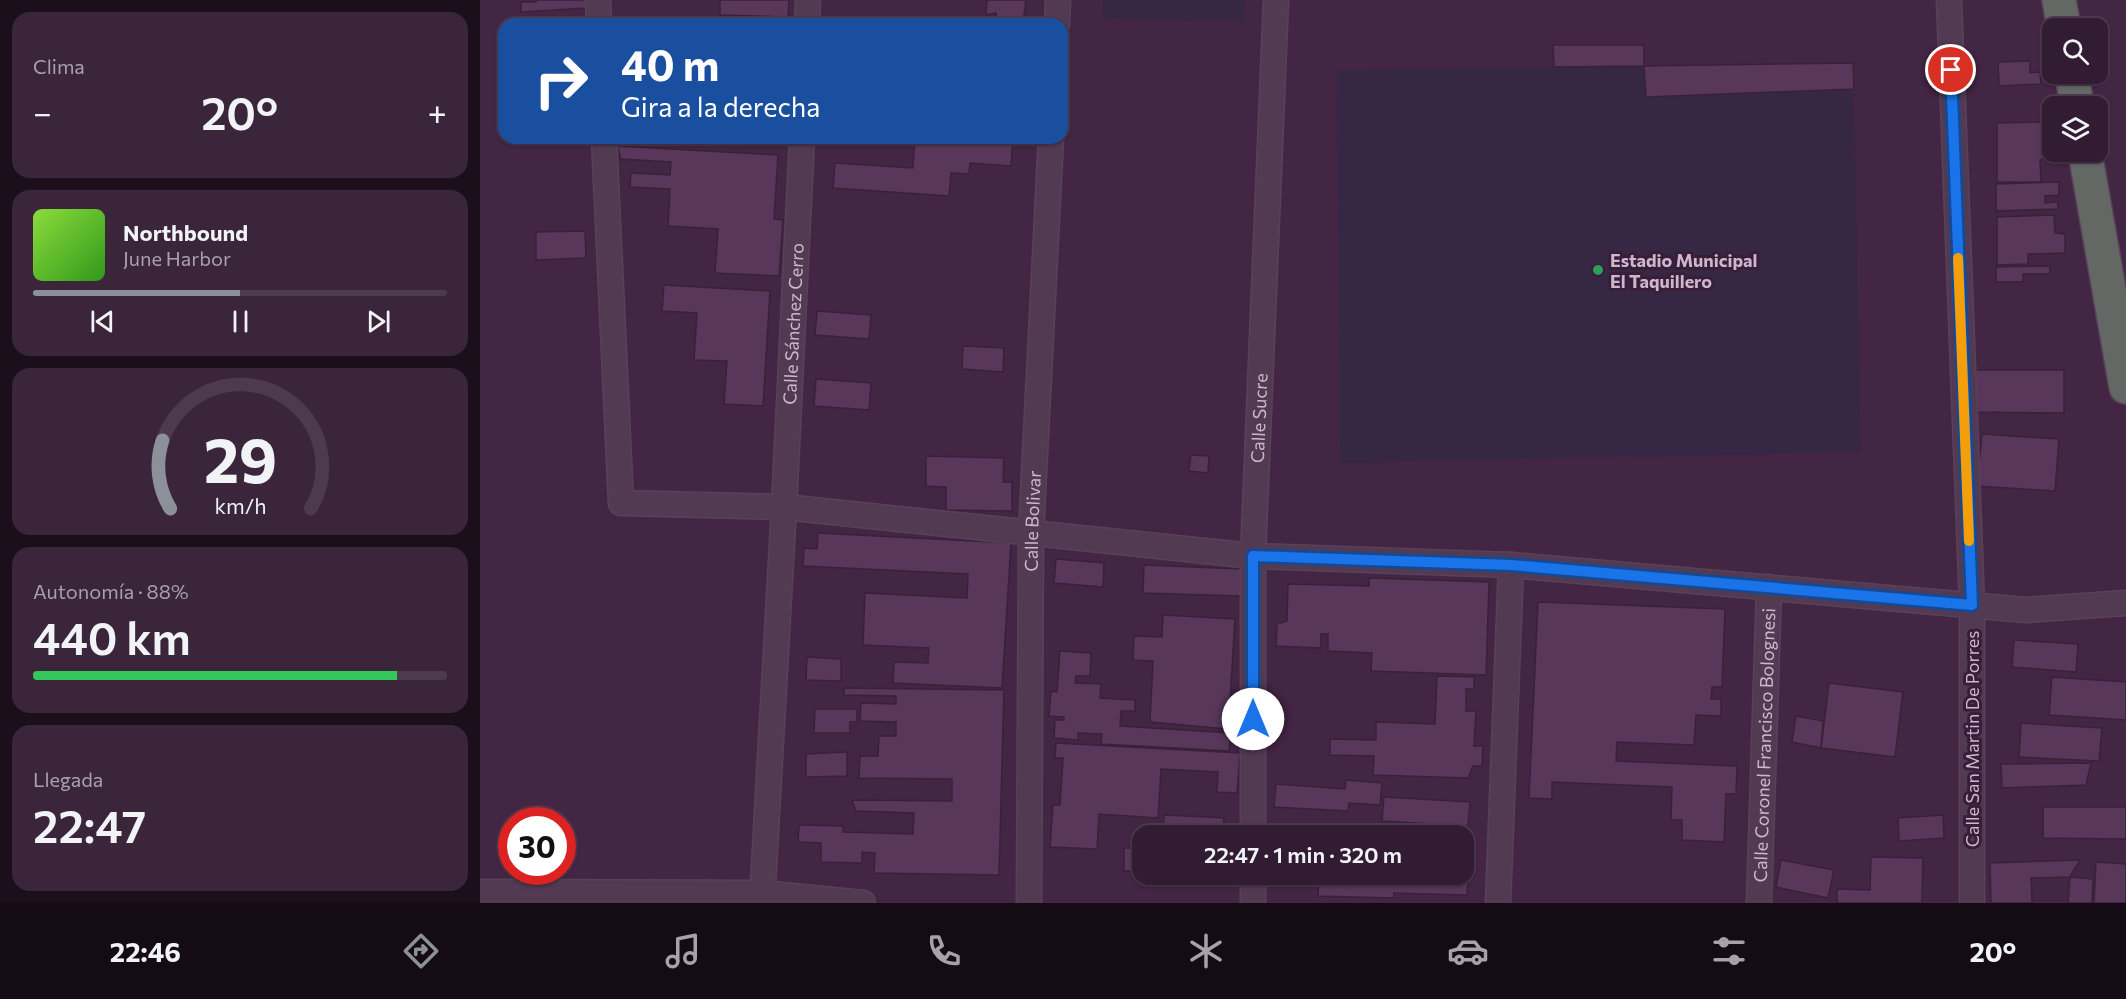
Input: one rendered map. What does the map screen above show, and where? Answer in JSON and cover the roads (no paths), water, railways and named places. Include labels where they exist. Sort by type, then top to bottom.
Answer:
[{"type":"highway","points":[[2059,0],[2062,18]]},
{"type":"highway","points":[[2087,162],[2126,387]]},
{"type":"street","points":[[598,0],[599,18]]},
{"type":"street","points":[[807,18],[808,0]]},
{"type":"street","points":[[1057,18],[1058,0]]},
{"type":"street","name":"Calle Sucre","points":[[1253,825],[1253,556],[1276,0]]},
{"type":"street","name":"Calle San Martin De Porres","points":[[1949,0],[1972,605],[1972,903]]},
{"type":"street","points":[[604,144],[621,503],[784,507],[1253,556],[1511,565],[2026,610],[2126,603]]},
{"type":"street","name":"Calle Sánchez Cerro","points":[[762,898],[802,144]]},
{"type":"street","name":"Calle Bolivar","points":[[1029,903],[1031,533],[1051,144]]},
{"type":"street","points":[[1498,903],[1511,565]]},
{"type":"street","name":"Calle Coronel Francisco Bolognesi","points":[[1759,903],[1769,587]]},
{"type":"street","points":[[1252,903],[1253,885]]},
{"type":"street","points":[[480,892],[762,898],[863,903]]},
{"type":"place","name":"Estadio Municipal El Taquillero","points":[[1598,270]]}]
